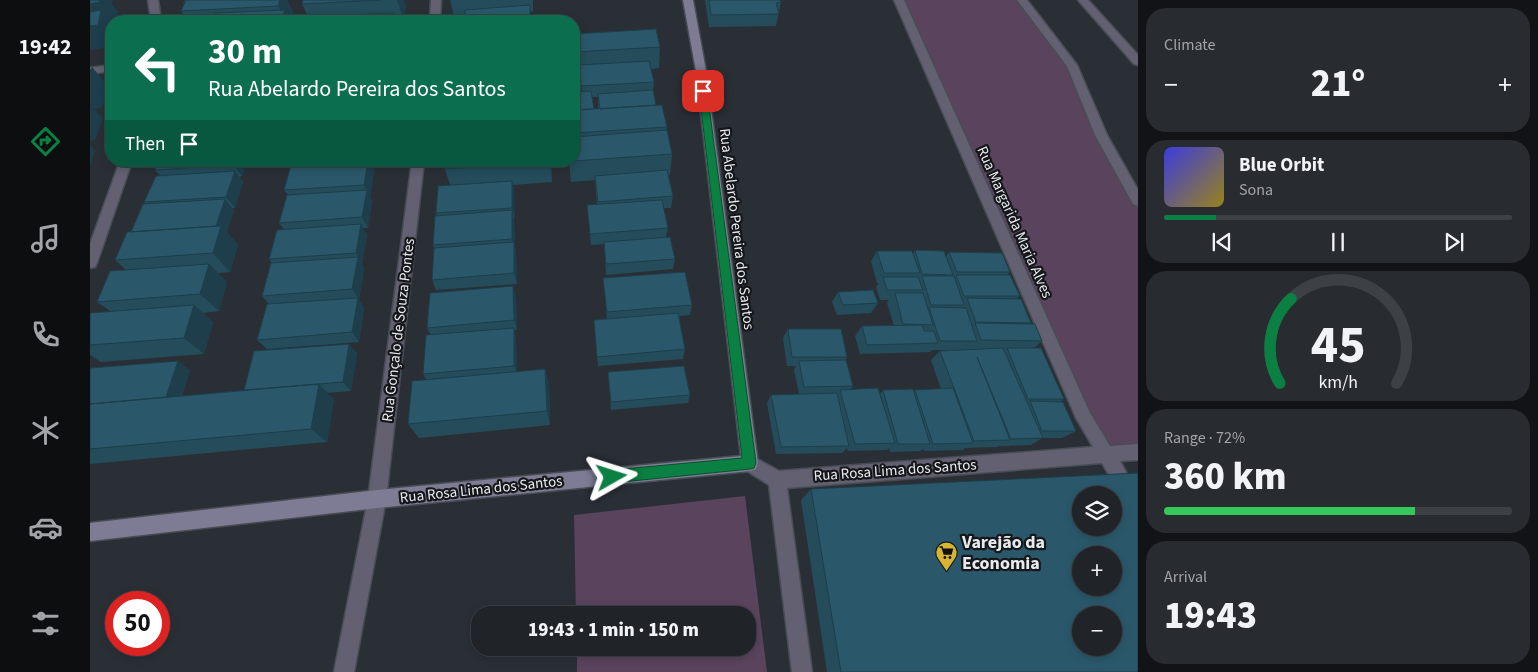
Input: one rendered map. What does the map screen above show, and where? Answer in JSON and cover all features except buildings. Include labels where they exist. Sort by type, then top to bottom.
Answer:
[{"type":"main road","name":"Rua Abelardo Pereira dos Santos","points":[[688,0],[700,71],[750,463]]},
{"type":"main road","name":"Rua Rosa Lima dos Santos","points":[[90,532],[377,500],[750,463]]},
{"type":"street","points":[[153,0],[155,15]]},
{"type":"street","points":[[435,15],[436,0]]},
{"type":"street","name":"Rua Margarida Maria Alves","points":[[900,0],[1084,418],[1108,454],[1127,489],[1138,515]]},
{"type":"street","points":[[1022,0],[1072,66],[1080,80],[1101,135],[1138,201]]},
{"type":"street","points":[[1082,0],[1138,62]]},
{"type":"street","points":[[90,71],[105,69]]},
{"type":"street","points":[[90,263],[124,167]]},
{"type":"street","name":"Rua Gonçalo de Souza Pontes","points":[[344,672],[377,500],[417,167]]},
{"type":"street","name":"Rua Rosa Lima dos Santos","points":[[777,480],[1138,452]]},
{"type":"street","points":[[750,463],[777,480],[802,672]]},
{"type":"shaded area","points":[[899,0],[1022,0],[1072,65],[1138,201],[1138,452],[1108,454]]},
{"type":"shaded area","points":[[745,496],[767,672],[577,672],[577,656],[756,656],[756,606],[576,606],[574,515]]},
{"type":"place","name":"Varejão da Economia","points":[[946,571]]},
{"type":"route","points":[[612,477],[750,463],[703,91]]}]
